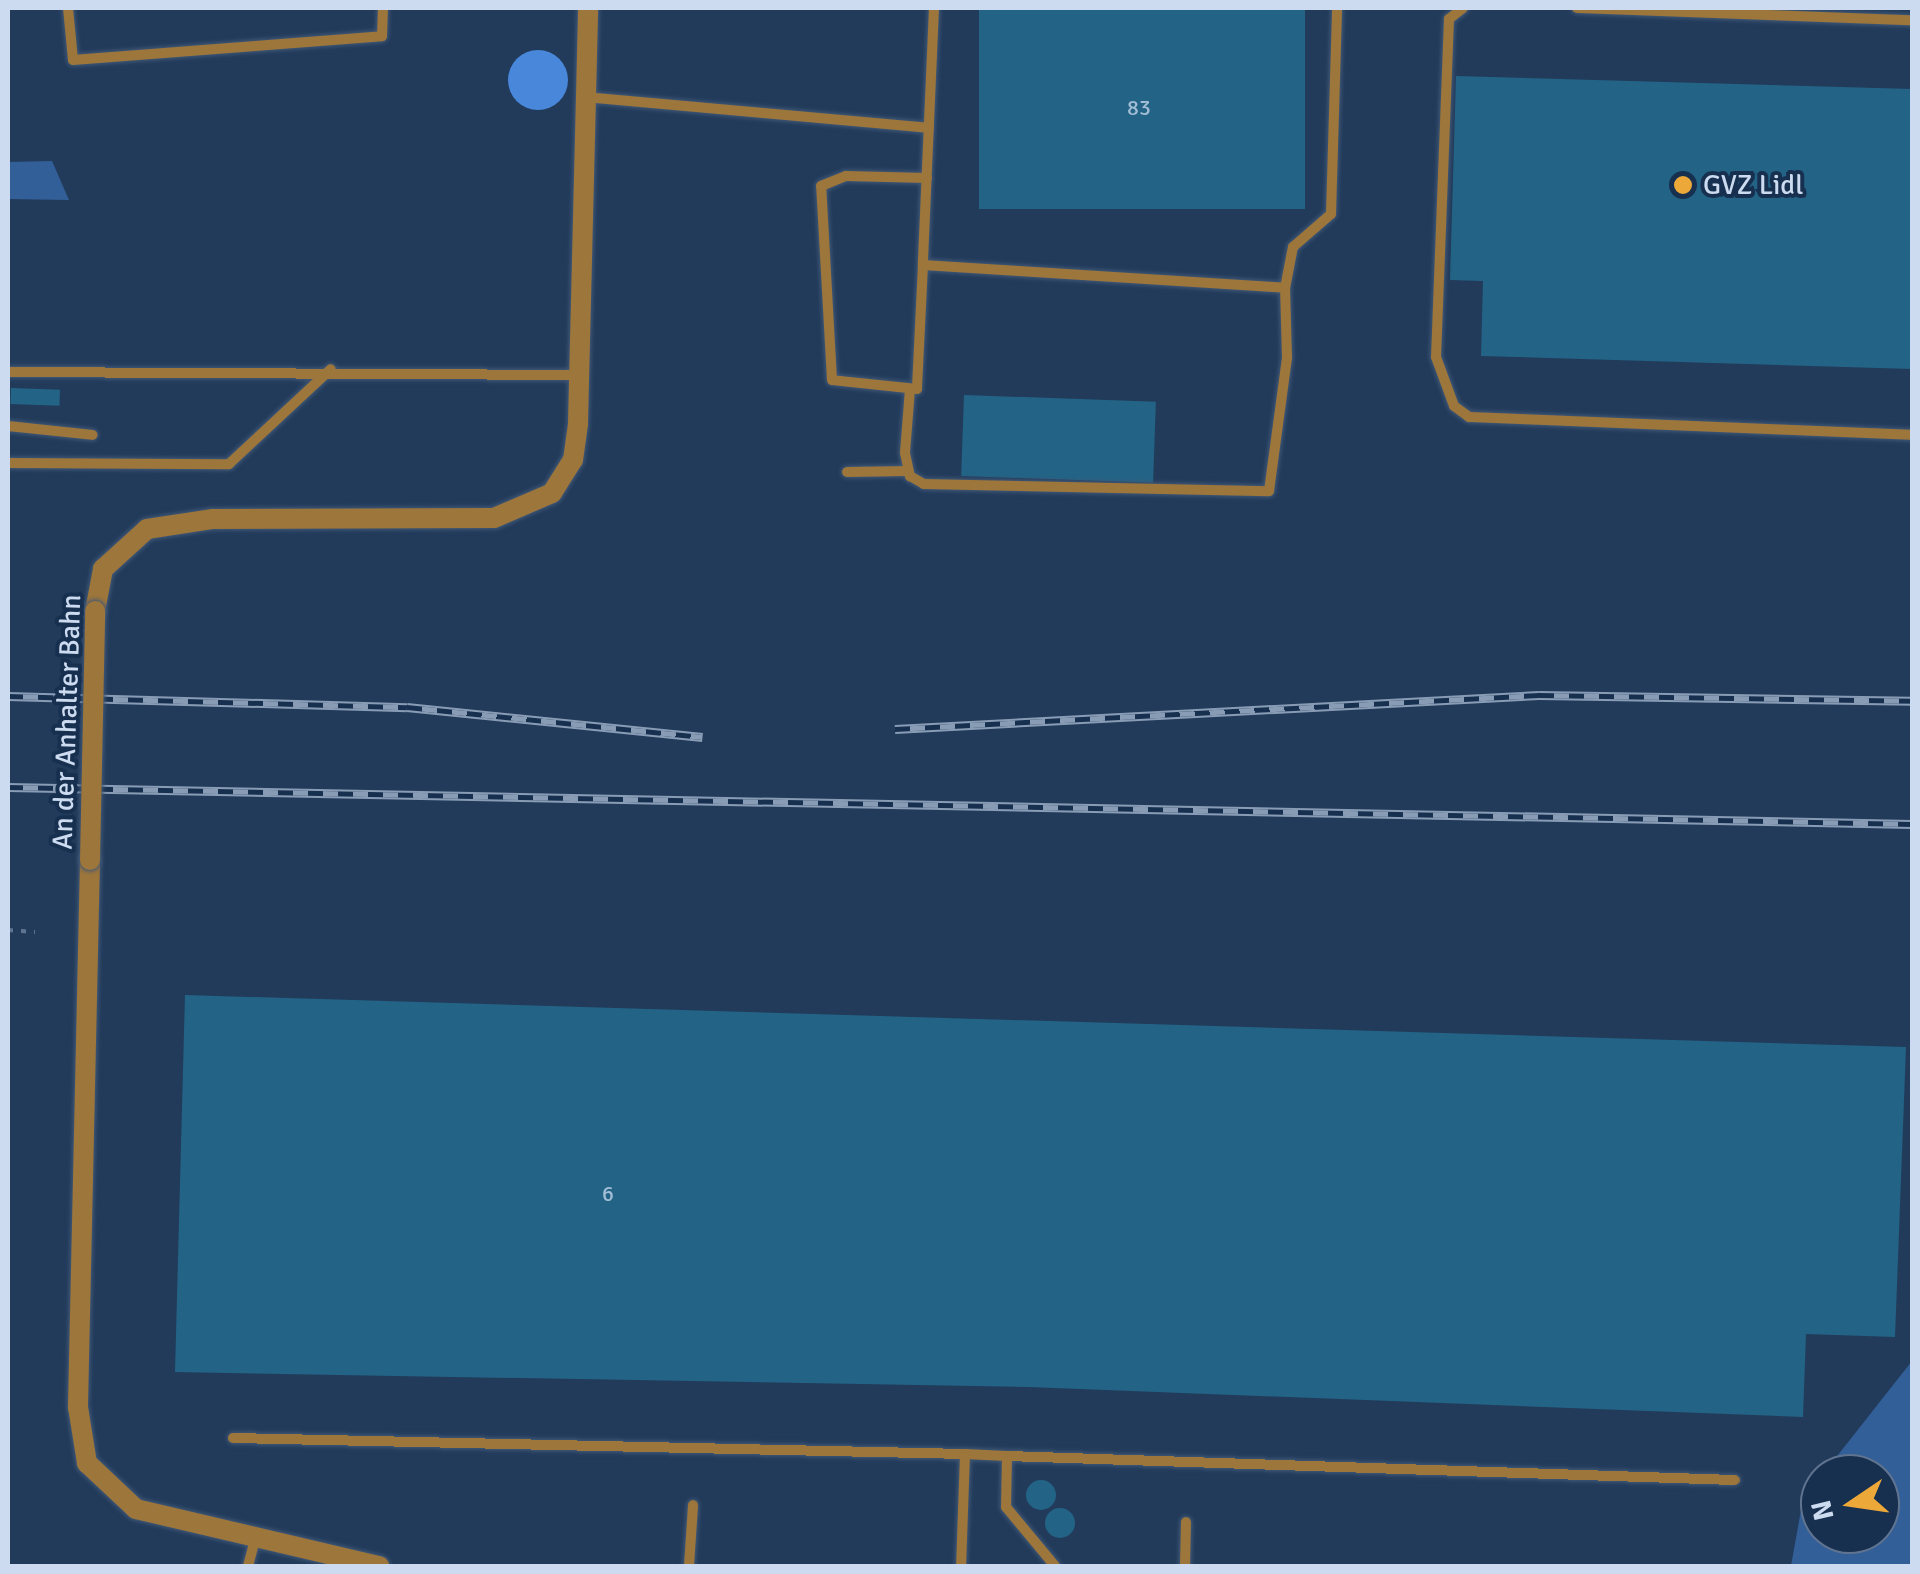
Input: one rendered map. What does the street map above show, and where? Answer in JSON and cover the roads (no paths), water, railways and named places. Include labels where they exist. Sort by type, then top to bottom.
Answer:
[{"type":"street","name":"An der Anhalter Bahn","points":[[379,1566],[353,1564],[116,1499],[81,1444],[95,612],[103,569],[147,529],[213,519],[482,518],[536,506],[573,460],[580,376],[588,8]]},
{"type":"lane","points":[[68,8],[73,60],[382,36],[384,8]]},
{"type":"lane","points":[[908,471],[934,8]]},
{"type":"lane","points":[[847,472],[908,471],[924,484],[1269,491],[1287,358],[1286,288],[1293,247],[1331,214],[1336,8]]},
{"type":"lane","points":[[1463,8],[1449,19],[1436,357],[1454,406],[1469,417],[1912,435]]},
{"type":"lane","points":[[1577,8],[1912,20]]},
{"type":"lane","points":[[584,97],[929,128]]},
{"type":"lane","points":[[910,388],[832,380],[820,186],[846,176],[927,178]]},
{"type":"lane","points":[[922,265],[1286,288]]},
{"type":"lane","points":[[8,372],[331,369],[580,376]]},
{"type":"lane","points":[[8,463],[229,464],[331,369]]},
{"type":"lane","points":[[8,426],[93,435]]},
{"type":"lane","points":[[232,1438],[965,1454],[1735,1480]]},
{"type":"lane","points":[[961,1566],[965,1454]]},
{"type":"lane","points":[[1007,1456],[1006,1508],[1055,1566]]},
{"type":"lane","points":[[688,1566],[693,1505]]},
{"type":"lane","points":[[1185,1566],[1186,1522]]},
{"type":"lane","points":[[248,1566],[256,1537]]},
{"type":"railway","points":[[895,729],[1539,695],[1912,701]]},
{"type":"railway","points":[[8,696],[407,707],[702,737]]},
{"type":"railway","points":[[8,787],[1912,824]]},
{"type":"place","name":"GVZ Lidl","points":[[1683,185]]}]
